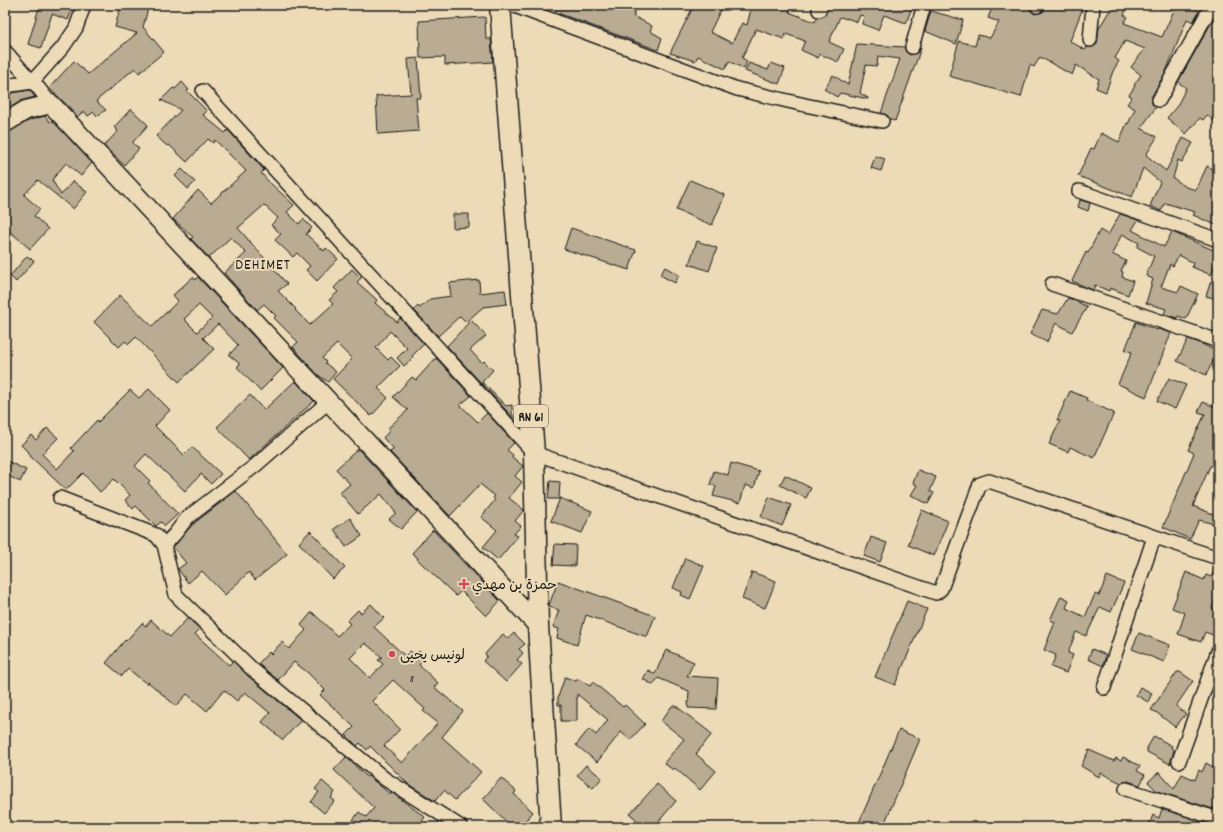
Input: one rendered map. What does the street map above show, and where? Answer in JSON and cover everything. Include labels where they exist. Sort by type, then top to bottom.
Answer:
[{"type":"main road","name":"RN 61","points":[[500,5],[534,453],[538,626],[551,827]]},
{"type":"street","points":[[5,86],[32,82],[63,47],[76,28],[84,5]]},
{"type":"street","points":[[512,5],[738,89],[882,121]]},
{"type":"street","points":[[912,47],[924,5]]},
{"type":"street","points":[[1090,40],[1093,5]]},
{"type":"street","points":[[1159,100],[1212,5]]},
{"type":"street","points":[[5,51],[51,104],[538,626]]},
{"type":"street","points":[[203,91],[534,453],[936,593],[941,589],[980,484],[989,481],[1218,558]]},
{"type":"street","points":[[5,123],[26,110],[51,104]]},
{"type":"street","points":[[1079,191],[1218,240]]},
{"type":"street","points":[[1052,284],[1218,341]]},
{"type":"street","points":[[164,545],[187,518],[256,465],[328,402]]},
{"type":"street","points":[[60,498],[156,535],[164,545],[176,596],[252,669],[385,779],[461,827]]},
{"type":"street","points":[[1104,688],[1154,537]]},
{"type":"street","points":[[1179,761],[1218,651]]},
{"type":"street","points":[[1126,789],[1218,819]]},
{"type":"building","points":[[32,5],[74,5],[68,20],[52,14],[41,48],[28,44],[39,8]]},
{"type":"building","points":[[121,5],[131,7],[131,5],[149,5],[143,27],[164,52],[139,73],[135,68],[96,101],[106,110],[97,116],[94,112],[88,116],[84,111],[77,117],[70,108],[49,88],[74,61],[88,74],[137,33],[115,27]]},
{"type":"building","points":[[558,5],[637,5],[633,16],[652,26],[650,31],[662,38],[658,50],[555,12]]},
{"type":"building","points":[[694,5],[699,5],[710,10],[712,5],[723,5],[710,32],[732,43],[742,23],[747,25],[752,5],[792,5],[789,12],[815,22],[817,18],[824,16],[829,5],[913,5],[906,23],[884,15],[878,30],[862,24],[864,16],[860,15],[857,22],[840,17],[829,42],[844,49],[838,62],[820,54],[818,58],[801,50],[805,41],[786,34],[784,39],[756,29],[742,58],[747,61],[744,69],[729,61],[725,69],[698,56],[695,61],[670,53]]},
{"type":"building","points":[[993,5],[1029,5],[1031,11],[1035,14],[1043,12],[1046,5],[1069,5],[1082,10],[1070,41],[1085,50],[1087,47],[1093,47],[1097,44],[1099,28],[1113,5],[1128,5],[1124,15],[1128,17],[1124,23],[1162,37],[1175,8],[1178,5],[1187,5],[1199,11],[1193,22],[1187,19],[1167,69],[1152,96],[1152,104],[1156,107],[1141,128],[1157,137],[1146,155],[1166,171],[1183,138],[1193,143],[1182,162],[1178,160],[1173,178],[1186,187],[1196,190],[1207,166],[1218,171],[1218,226],[1193,215],[1195,212],[1165,203],[1161,211],[1150,206],[1160,182],[1143,168],[1132,197],[1078,176],[1091,148],[1094,149],[1101,133],[1119,142],[1135,109],[1127,104],[1132,97],[1129,95],[1141,75],[1131,67],[1145,49],[1125,41],[1115,58],[1119,61],[1113,71],[1106,92],[1096,88],[1099,79],[1076,65],[1072,75],[1040,57],[1034,67],[1030,65],[1021,97],[949,76],[959,41],[975,46],[978,35],[990,38],[999,22],[988,18]]},
{"type":"building","points":[[931,11],[963,20],[956,44],[925,31]]},
{"type":"building","points":[[1218,11],[1218,124],[1207,115],[1203,120],[1200,118],[1186,134],[1167,118],[1177,106],[1186,88],[1178,82]]},
{"type":"building","points":[[485,17],[486,39],[491,39],[493,62],[445,65],[445,57],[420,58],[419,21]]},
{"type":"building","points":[[857,44],[904,47],[906,52],[910,55],[917,53],[921,48],[895,121],[890,119],[887,115],[881,113],[900,59],[878,56],[877,66],[866,65],[860,93],[868,99],[840,93],[837,97],[824,89],[833,75],[848,85]]},
{"type":"building","points":[[418,58],[421,98],[416,98],[419,131],[378,134],[376,96],[411,94],[408,59]]},
{"type":"building","points":[[749,63],[768,70],[771,63],[785,68],[779,84],[745,71]]},
{"type":"building","points":[[182,82],[189,90],[187,91],[207,111],[203,115],[225,133],[228,130],[264,170],[261,173],[268,181],[294,205],[287,212],[299,224],[303,219],[312,228],[306,234],[324,251],[326,248],[338,259],[317,281],[306,270],[310,266],[297,253],[293,257],[275,240],[281,234],[271,225],[278,218],[264,205],[238,228],[287,284],[278,291],[296,309],[295,310],[310,325],[333,304],[329,300],[338,292],[334,288],[352,269],[361,278],[357,282],[377,300],[375,303],[397,322],[400,318],[424,344],[412,356],[413,358],[404,366],[397,358],[407,348],[390,331],[376,348],[388,360],[391,357],[400,366],[378,388],[388,398],[371,416],[333,379],[352,359],[337,344],[322,358],[326,362],[325,363],[336,372],[328,382],[317,374],[293,347],[298,342],[274,318],[276,316],[264,304],[257,310],[224,273],[246,253],[231,237],[209,258],[191,239],[193,237],[173,219],[198,190],[211,203],[246,171],[215,140],[213,143],[208,139],[187,162],[169,145],[167,146],[156,136],[181,110],[161,100],[173,88],[175,89]]},
{"type":"building","points":[[30,90],[35,97],[23,100],[11,107],[9,101],[5,103],[5,94]]},
{"type":"building","points":[[131,109],[148,125],[133,142],[139,149],[124,165],[104,146],[118,131],[114,127]]},
{"type":"building","points":[[45,116],[50,122],[52,120],[92,163],[81,176],[66,163],[52,180],[61,195],[73,181],[87,192],[73,209],[38,180],[24,195],[40,209],[34,216],[48,229],[30,249],[5,227],[5,134],[30,120]]},
{"type":"building","points":[[875,156],[885,159],[881,171],[871,168]]},
{"type":"building","points":[[182,169],[195,182],[188,189],[175,176]]},
{"type":"building","points":[[690,180],[725,195],[712,225],[676,210]]},
{"type":"building","points":[[1080,200],[1090,203],[1088,211],[1078,207]]},
{"type":"building","points":[[453,214],[469,214],[469,227],[453,228]]},
{"type":"building","points":[[1120,214],[1138,220],[1132,230],[1164,247],[1172,232],[1218,252],[1218,257],[1211,275],[1192,267],[1193,263],[1179,255],[1173,266],[1170,264],[1161,287],[1178,292],[1181,286],[1198,294],[1186,319],[1164,314],[1166,309],[1146,303],[1153,279],[1146,276],[1154,256],[1137,247],[1139,243],[1122,234],[1112,254],[1126,261],[1121,271],[1123,272],[1122,277],[1133,281],[1128,295],[1110,288],[1109,291],[1095,285],[1093,290],[1072,281],[1086,252],[1088,253],[1100,230],[1108,235]]},
{"type":"building","points":[[571,228],[636,250],[629,270],[564,249]]},
{"type":"building","points":[[697,241],[717,248],[709,271],[689,264]]},
{"type":"building","points":[[27,256],[34,261],[16,282],[10,276]]},
{"type":"building","points":[[665,267],[679,275],[675,283],[660,275]]},
{"type":"building","points":[[193,277],[195,280],[198,277],[283,368],[260,391],[237,367],[240,364],[229,355],[238,345],[218,324],[203,338],[214,349],[179,382],[136,337],[129,344],[125,341],[119,347],[94,322],[120,295],[152,326],[178,301],[173,295]],"holes":[[[199,305],[212,318],[197,332],[184,319]]]},
{"type":"building","points":[[479,280],[480,293],[505,290],[507,304],[483,307],[466,322],[460,316],[438,336],[414,310],[418,306],[420,308],[430,299],[451,296],[449,283]]},
{"type":"building","points":[[1211,281],[1218,283],[1218,299],[1206,296]]},
{"type":"building","points":[[1068,298],[1087,307],[1072,332],[1056,323],[1047,342],[1030,334],[1042,310],[1058,314]]},
{"type":"building","points":[[471,320],[486,336],[470,350],[482,363],[484,361],[493,370],[482,382],[506,406],[512,405],[512,414],[519,422],[518,423],[447,346]]},
{"type":"building","points":[[1136,322],[1157,330],[1171,333],[1146,397],[1118,384],[1132,352],[1125,350]]},
{"type":"building","points":[[1188,339],[1218,352],[1206,375],[1177,361]]},
{"type":"building","points":[[436,358],[471,396],[460,405],[478,422],[487,413],[514,443],[507,450],[513,455],[512,457],[523,466],[515,476],[522,482],[509,498],[524,510],[515,521],[521,526],[514,534],[518,536],[498,560],[483,547],[497,530],[481,517],[495,500],[493,498],[495,496],[480,484],[450,516],[390,452],[394,449],[383,438],[390,430],[388,428],[408,410],[393,397],[412,377],[416,380]]},
{"type":"building","points":[[1169,378],[1186,385],[1175,409],[1157,401]]},
{"type":"building","points":[[295,381],[314,401],[249,460],[217,427],[250,395],[264,410]]},
{"type":"building","points":[[149,389],[170,410],[155,426],[184,455],[192,447],[221,474],[211,484],[201,474],[185,491],[146,454],[135,466],[150,481],[148,483],[178,514],[165,526],[161,522],[156,526],[136,506],[133,509],[125,500],[130,495],[114,479],[100,492],[83,473],[66,490],[30,456],[31,455],[21,445],[31,435],[36,440],[47,428],[58,438],[42,454],[57,469],[74,451],[71,448],[97,420],[98,422],[130,390],[139,398]]},
{"type":"building","points":[[1070,391],[1087,398],[1086,400],[1114,413],[1094,458],[1070,447],[1068,452],[1049,444],[1060,421],[1057,420]]},
{"type":"building","points":[[1203,402],[1218,408],[1218,468],[1210,466],[1193,506],[1218,516],[1218,525],[1199,520],[1190,539],[1163,527],[1194,453],[1188,450],[1205,414],[1198,412]]},
{"type":"building","points":[[358,449],[417,512],[401,529],[389,519],[396,513],[381,494],[358,514],[340,493],[350,484],[336,469]]},
{"type":"building","points":[[5,460],[26,470],[20,482],[5,474]]},
{"type":"building","points":[[731,463],[759,471],[754,488],[745,485],[740,503],[713,496],[716,486],[710,485],[714,471],[728,475]]},
{"type":"building","points":[[918,470],[936,477],[930,491],[934,493],[928,504],[911,495],[917,485],[913,483]]},
{"type":"building","points":[[785,475],[811,488],[806,498],[780,485]]},
{"type":"building","points":[[550,481],[560,482],[559,499],[548,499]]},
{"type":"building","points":[[236,491],[287,554],[255,580],[249,572],[225,595],[202,571],[188,583],[178,569],[186,563],[173,547],[193,524]]},
{"type":"building","points":[[769,497],[791,505],[782,526],[761,517]]},
{"type":"building","points":[[560,498],[592,511],[582,533],[551,521]]},
{"type":"building","points":[[922,510],[948,521],[934,556],[908,545]]},
{"type":"building","points":[[350,518],[362,536],[346,547],[334,529]]},
{"type":"building","name":"حمزة بن مهدي","points":[[433,530],[500,601],[486,616],[461,591],[456,596],[412,553]]},
{"type":"building","points":[[310,531],[345,568],[333,579],[299,543]]},
{"type":"building","points":[[871,537],[887,543],[880,562],[864,556]]},
{"type":"building","points":[[555,544],[576,545],[575,566],[553,565]]},
{"type":"building","points":[[685,558],[704,566],[690,599],[681,595],[682,592],[673,588]]},
{"type":"building","points":[[1216,566],[1218,566],[1218,593],[1212,608],[1218,610],[1218,637],[1205,632],[1201,642],[1178,634],[1185,613],[1172,608],[1186,572],[1204,580],[1206,575],[1211,577]]},
{"type":"building","points":[[752,572],[776,581],[765,608],[742,599]]},
{"type":"building","points":[[1107,576],[1124,583],[1111,612],[1100,607],[1086,636],[1076,632],[1068,653],[1073,655],[1066,673],[1051,667],[1056,655],[1044,650],[1055,622],[1050,620],[1061,596],[1069,600],[1066,608],[1085,617],[1095,594],[1099,596]]},
{"type":"building","points":[[558,581],[655,616],[647,637],[586,615],[577,645],[557,638],[559,629],[553,627],[559,610],[549,607],[549,605]]},
{"type":"building","points":[[907,601],[927,609],[895,685],[875,677]]},
{"type":"building","points":[[371,604],[384,618],[374,627],[405,656],[410,651],[415,655],[419,651],[425,658],[419,665],[438,683],[434,687],[463,711],[442,737],[481,772],[455,800],[444,790],[435,801],[408,784],[370,746],[367,750],[360,743],[357,746],[346,735],[354,727],[320,695],[325,690],[307,672],[294,662],[278,680],[258,664],[269,652],[271,654],[282,642],[289,649],[306,630],[301,625],[312,612],[337,636],[350,624],[347,621],[358,610],[361,613]],"holes":[[[365,643],[382,657],[378,660],[383,664],[370,678],[350,658]],[[393,680],[425,709],[423,711],[438,723],[402,763],[384,746],[400,729],[372,701]]]},
{"type":"building","points":[[188,618],[200,629],[195,634],[229,665],[233,661],[247,675],[301,720],[283,740],[262,722],[270,713],[245,692],[237,701],[224,690],[207,711],[187,694],[176,706],[148,682],[147,684],[128,669],[122,676],[106,663],[125,640],[126,641],[142,623],[146,626],[151,620],[170,637]]},
{"type":"building","points":[[514,633],[525,644],[519,649],[523,653],[517,660],[522,664],[506,682],[483,661],[487,656],[485,654],[503,634],[508,639]]},
{"type":"building","points":[[1139,633],[1170,645],[1164,662],[1132,649]]},
{"type":"building","points":[[1092,649],[1106,655],[1103,666],[1088,659]]},
{"type":"building","points":[[666,650],[694,662],[687,676],[718,678],[716,709],[688,708],[689,691],[658,678],[653,685],[643,679],[648,670],[655,674]]},
{"type":"building","points":[[1177,672],[1180,672],[1193,681],[1176,706],[1186,714],[1175,727],[1156,712],[1151,710]]},
{"type":"building","points":[[565,677],[576,681],[578,679],[590,686],[593,682],[623,707],[625,705],[645,724],[630,740],[621,732],[597,762],[576,745],[589,729],[596,735],[608,720],[577,694],[577,721],[561,721],[561,705],[558,705],[558,697]]},
{"type":"building","points":[[1140,687],[1152,693],[1148,702],[1136,695]]},
{"type":"building","points":[[672,706],[676,706],[712,734],[696,754],[716,771],[700,790],[675,768],[673,770],[664,763],[684,739],[661,721]]},
{"type":"building","points":[[899,730],[920,739],[883,827],[857,827]]},
{"type":"building","points":[[1154,736],[1172,746],[1171,748],[1174,750],[1170,764],[1147,752],[1147,748]]},
{"type":"building","points":[[1089,750],[1114,761],[1116,758],[1121,761],[1123,757],[1140,766],[1137,771],[1145,775],[1140,785],[1128,781],[1121,783],[1101,773],[1099,777],[1081,766]]},
{"type":"building","points":[[346,757],[367,777],[368,776],[390,794],[391,792],[425,817],[418,827],[357,827],[359,825],[353,820],[359,812],[366,817],[374,808],[334,770]]},
{"type":"building","points":[[1206,763],[1218,770],[1218,798],[1213,809],[1157,791],[1148,782],[1159,772],[1174,789],[1182,774],[1195,780],[1199,770],[1202,772]]},
{"type":"building","points":[[586,765],[602,778],[593,788],[577,775]]},
{"type":"building","points":[[501,778],[516,791],[514,794],[533,812],[520,827],[512,827],[483,799]]},
{"type":"building","points":[[322,781],[335,792],[331,798],[335,801],[324,813],[311,802],[319,792],[315,789]]},
{"type":"building","points":[[657,784],[676,801],[659,821],[665,827],[645,827],[630,814]]},
{"type":"building","points":[[1162,809],[1203,822],[1201,827],[1148,827],[1153,815],[1159,818]]},
{"type":"place","name":"حمزة بن مهدي","points":[[464,584]]},
{"type":"place","name":"لونيس يحيى","points":[[392,654]]},
{"type":"district","name":"DEHIMET","points":[[263,264]]}]
